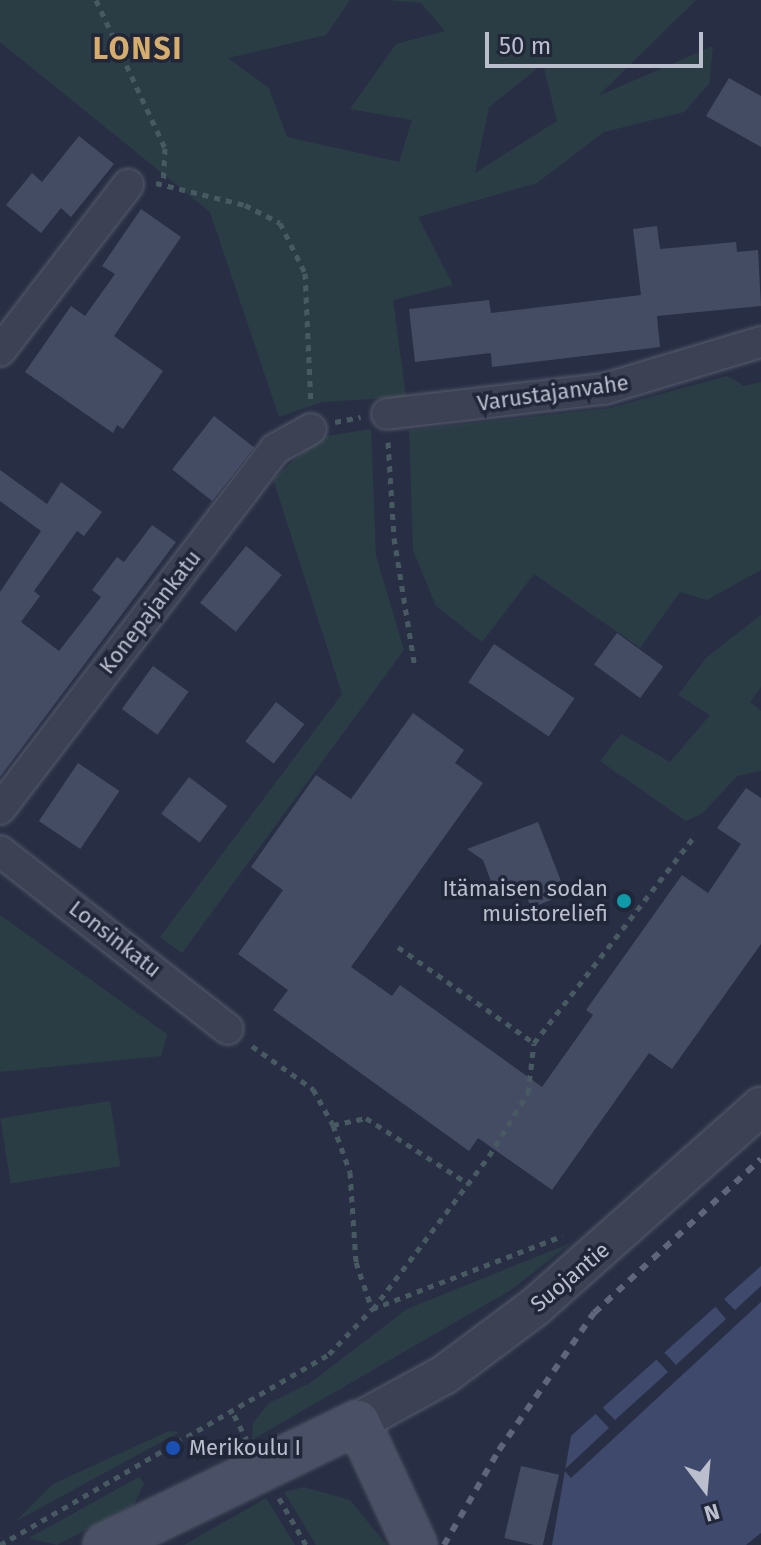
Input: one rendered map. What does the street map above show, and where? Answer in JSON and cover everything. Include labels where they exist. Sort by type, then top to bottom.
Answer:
[{"type":"main road","points":[[105,1545],[358,1422],[415,1545]]},
{"type":"street","points":[[0,351],[128,185]]},
{"type":"street","name":"Varustajanvahe","points":[[387,414],[604,389],[761,342]]},
{"type":"street","name":"Konepajankatu","points":[[0,809],[275,449],[311,429]]},
{"type":"street","name":"Lonsinkatu","points":[[0,851],[228,1029]]},
{"type":"street","name":"Suojantie","points":[[358,1422],[444,1375],[535,1307],[761,1106]]},
{"type":"path","points":[[96,0],[165,148],[163,183]]},
{"type":"path","points":[[128,185],[163,183],[245,205],[280,223],[305,273],[311,429],[387,414],[394,538],[415,668]]},
{"type":"path","points":[[0,1545],[329,1354],[372,1309],[469,1184],[528,1093],[534,1043],[693,838]]},
{"type":"path","points":[[398,947],[534,1043]]},
{"type":"path","points":[[228,1029],[313,1089],[333,1125],[350,1172],[356,1262],[372,1309]]},
{"type":"path","points":[[333,1125],[366,1118],[469,1184]]},
{"type":"path","points":[[372,1309],[577,1229]]},
{"type":"shaded area","points":[[0,0],[350,0],[326,35],[228,58],[269,88],[287,137],[399,162],[412,120],[350,109],[396,44],[445,31],[421,3],[386,0],[696,0],[598,96],[713,46],[709,84],[684,112],[604,132],[537,183],[418,217],[453,285],[393,300],[406,397],[322,402],[279,417],[210,212],[0,42]],"holes":[[[543,64],[557,121],[475,173],[489,107]]]},
{"type":"shaded area","points":[[727,376],[744,386],[761,382],[761,570],[707,600],[680,592],[640,648],[534,574],[482,642],[436,606],[413,550],[409,430],[610,408]]},
{"type":"shaded area","points":[[371,429],[376,556],[404,650],[182,953],[160,937],[342,694],[273,479],[320,437]]},
{"type":"shaded area","points":[[761,615],[761,687],[750,702],[761,711],[761,771],[737,776],[703,813],[686,821],[600,761],[621,734],[670,762],[710,715],[678,695],[707,657]]},
{"type":"shaded area","points":[[0,915],[167,1034],[161,1056],[0,1072]]},
{"type":"shaded area","points":[[110,1101],[120,1166],[11,1184],[0,1118]]},
{"type":"shaded area","points":[[571,1243],[511,1290],[252,1440],[253,1423],[269,1403],[310,1383],[407,1309]]},
{"type":"shaded area","points":[[169,1431],[180,1432],[16,1521],[53,1484]]},
{"type":"shaded area","points":[[139,1477],[144,1483],[134,1505],[57,1545],[29,1538]]},
{"type":"shaded area","points":[[304,1487],[350,1500],[387,1545],[316,1545],[284,1492]]},
{"type":"shaded area","points":[[266,1498],[295,1545],[184,1545]]},
{"type":"water","points":[[761,1266],[761,1533],[746,1545],[552,1545],[571,1436]]},
{"type":"pier","points":[[761,1286],[761,1302],[571,1478],[564,1470],[609,1428],[593,1411],[600,1405],[615,1420],[668,1372],[654,1357],[662,1350],[676,1365],[726,1319],[713,1304],[721,1296],[735,1310]]},
{"type":"building","points":[[729,78],[761,96],[761,147],[706,116]]},
{"type":"building","points":[[79,136],[114,164],[71,217],[61,208],[41,233],[6,205],[32,173],[42,182]]},
{"type":"building","points":[[141,209],[181,237],[114,336],[163,371],[123,429],[117,425],[113,433],[25,372],[71,306],[85,316],[115,274],[102,266]]},
{"type":"building","points":[[657,226],[660,249],[736,242],[737,252],[758,250],[761,306],[657,316],[660,347],[492,367],[491,353],[415,362],[409,309],[489,300],[491,313],[641,295],[633,229]]},
{"type":"building","points":[[214,416],[254,447],[212,501],[172,470]]},
{"type":"building","points":[[0,470],[47,504],[61,482],[102,512],[84,536],[77,531],[34,591],[40,596],[21,622],[59,651],[101,597],[92,590],[117,557],[124,562],[152,525],[176,542],[0,777],[0,592],[41,531],[0,501]]},
{"type":"building","points":[[246,546],[282,575],[236,632],[200,603]]},
{"type":"building","points":[[617,633],[663,667],[640,698],[594,665]]},
{"type":"building","points":[[494,644],[574,698],[549,736],[468,682]]},
{"type":"building","points":[[153,666],[189,692],[157,735],[122,709]]},
{"type":"building","points":[[276,702],[304,724],[274,764],[245,741]]},
{"type":"building","points":[[413,713],[464,750],[455,763],[483,783],[351,967],[392,996],[400,985],[542,1087],[593,1015],[586,1010],[682,875],[708,893],[741,844],[717,828],[746,788],[761,798],[761,944],[672,1069],[649,1053],[552,1190],[478,1138],[469,1151],[273,1010],[288,990],[238,954],[283,890],[251,867],[316,775],[351,799]]},
{"type":"building","points":[[78,763],[119,791],[80,849],[39,821]]},
{"type":"building","points":[[189,777],[227,806],[200,843],[161,814]]},
{"type":"building","points":[[538,822],[566,894],[531,908],[523,887],[497,897],[483,860],[467,849]]},
{"type":"building","points":[[521,1466],[559,1475],[543,1545],[504,1538]]},
{"type":"railway","points":[[444,1545],[499,1450],[594,1313],[761,1159]]},
{"type":"place","name":"Itämaisen sodan muistoreliefi","points":[[624,901]]},
{"type":"place","name":"Merikoulu I","points":[[173,1448]]},
{"type":"district","name":"LONSI","points":[[138,49]]}]
